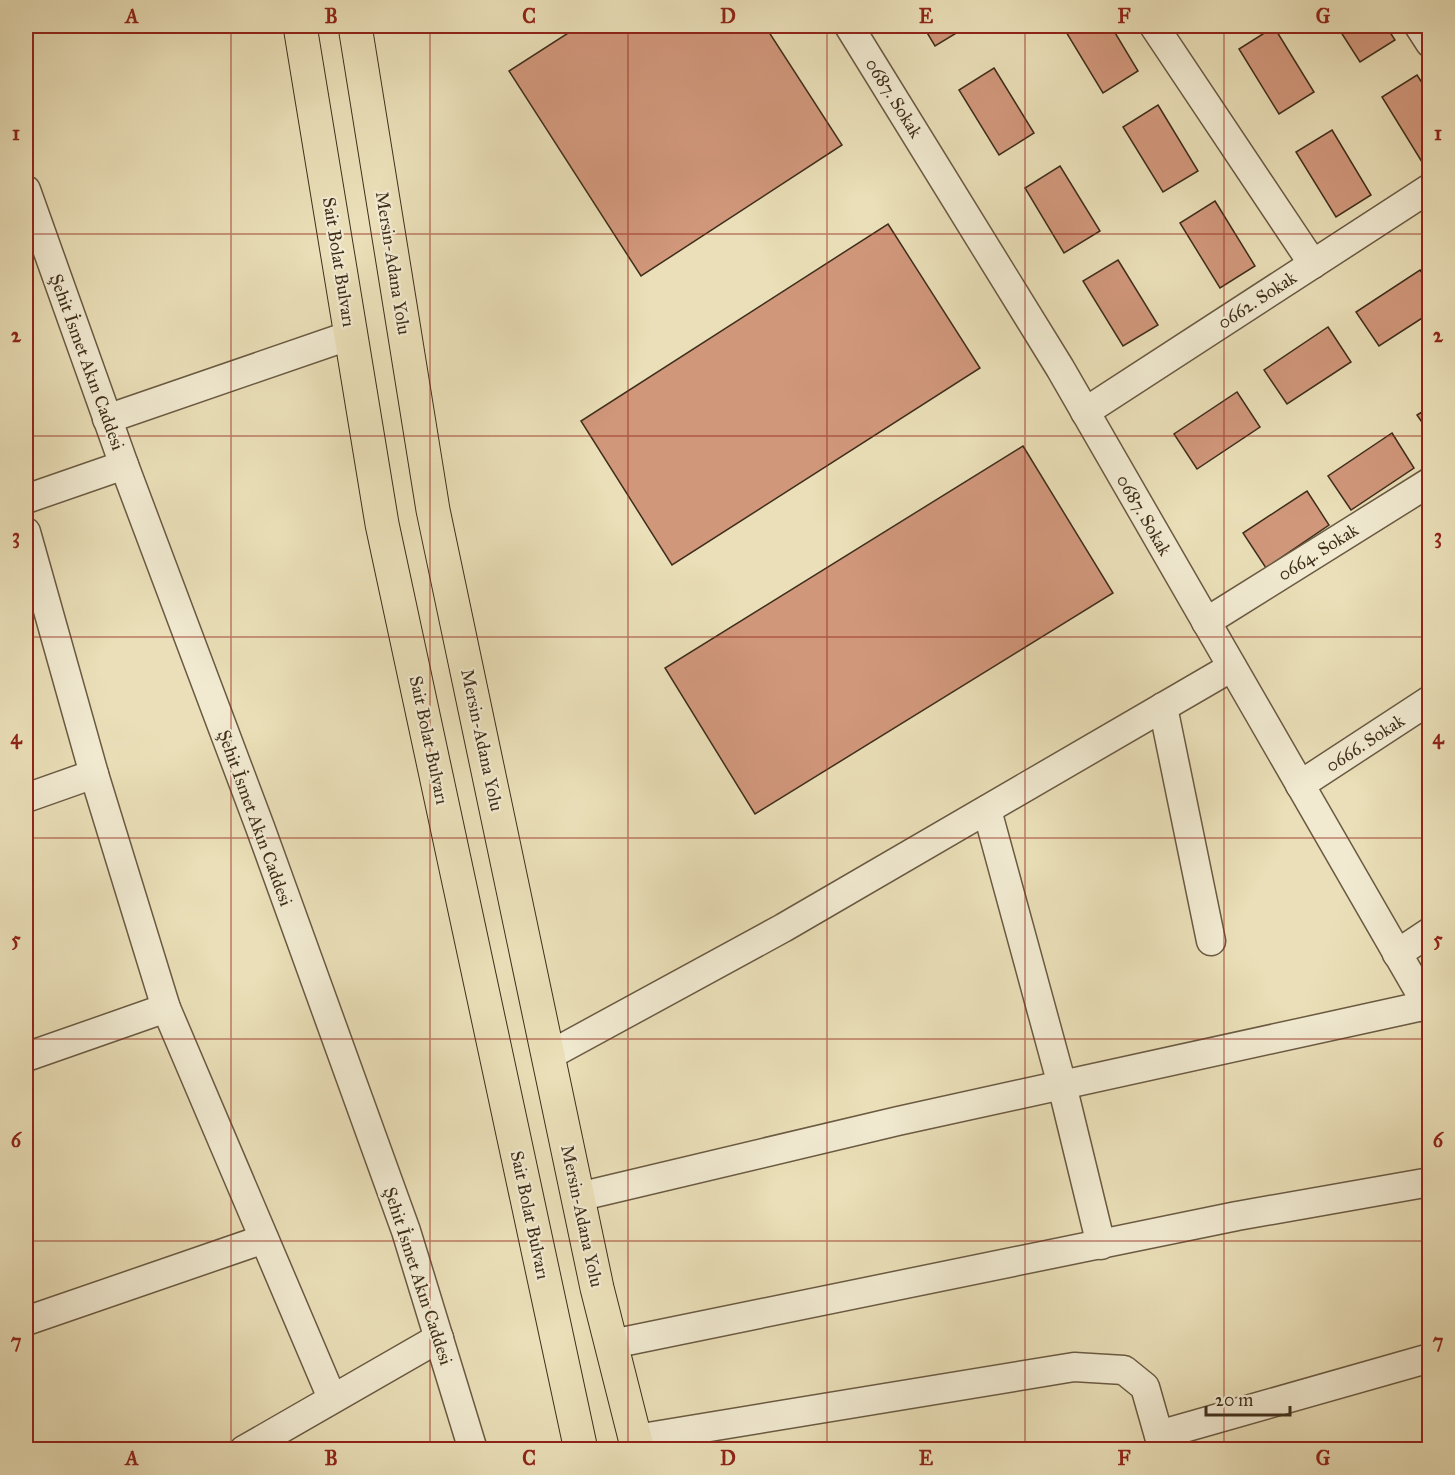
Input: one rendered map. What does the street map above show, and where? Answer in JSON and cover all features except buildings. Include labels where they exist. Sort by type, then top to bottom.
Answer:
[{"type":"highway","name":"Sait Bolat Bulvarı","points":[[300,26],[382,524],[580,1449]]},
{"type":"highway","name":"Mersin-Adana Yolu","points":[[355,26],[433,510],[578,1197],[637,1444]]},
{"type":"street","name":"0687. Sokak","points":[[849,26],[1085,411],[1428,1007]]},
{"type":"street","points":[[1154,26],[1313,264]]},
{"type":"street","points":[[1419,26],[1430,44]]},
{"type":"street","name":"0662. Sokak","points":[[1085,411],[1430,188]]},
{"type":"street","name":"Şehit İsmet Akın Caddesi","points":[[26,193],[406,1231],[473,1449]]},
{"type":"street","points":[[107,419],[351,335]]},
{"type":"street","points":[[26,499],[124,465]]},
{"type":"street","name":"0664. Sokak","points":[[1206,622],[1430,482]]},
{"type":"street","points":[[26,532],[94,774],[166,1008],[332,1398]]},
{"type":"street","points":[[548,1056],[783,928],[1232,667]]},
{"type":"street","name":"0666. Sokak","points":[[1300,784],[1430,700]]},
{"type":"street","points":[[1163,707],[1211,941]]},
{"type":"street","points":[[26,798],[94,774]]},
{"type":"street","points":[[987,810],[1062,1085],[1101,1245]]},
{"type":"street","points":[[1397,954],[1430,932]]},
{"type":"street","points":[[578,1197],[898,1121],[1428,1007]]},
{"type":"street","points":[[26,1057],[166,1008]]},
{"type":"street","points":[[612,1344],[1237,1216],[1430,1182]]},
{"type":"street","points":[[26,1321],[264,1239]]},
{"type":"street","points":[[244,1449],[439,1338]]},
{"type":"street","points":[[637,1444],[1074,1367],[1124,1370],[1146,1387],[1161,1442],[1430,1358]]}]
